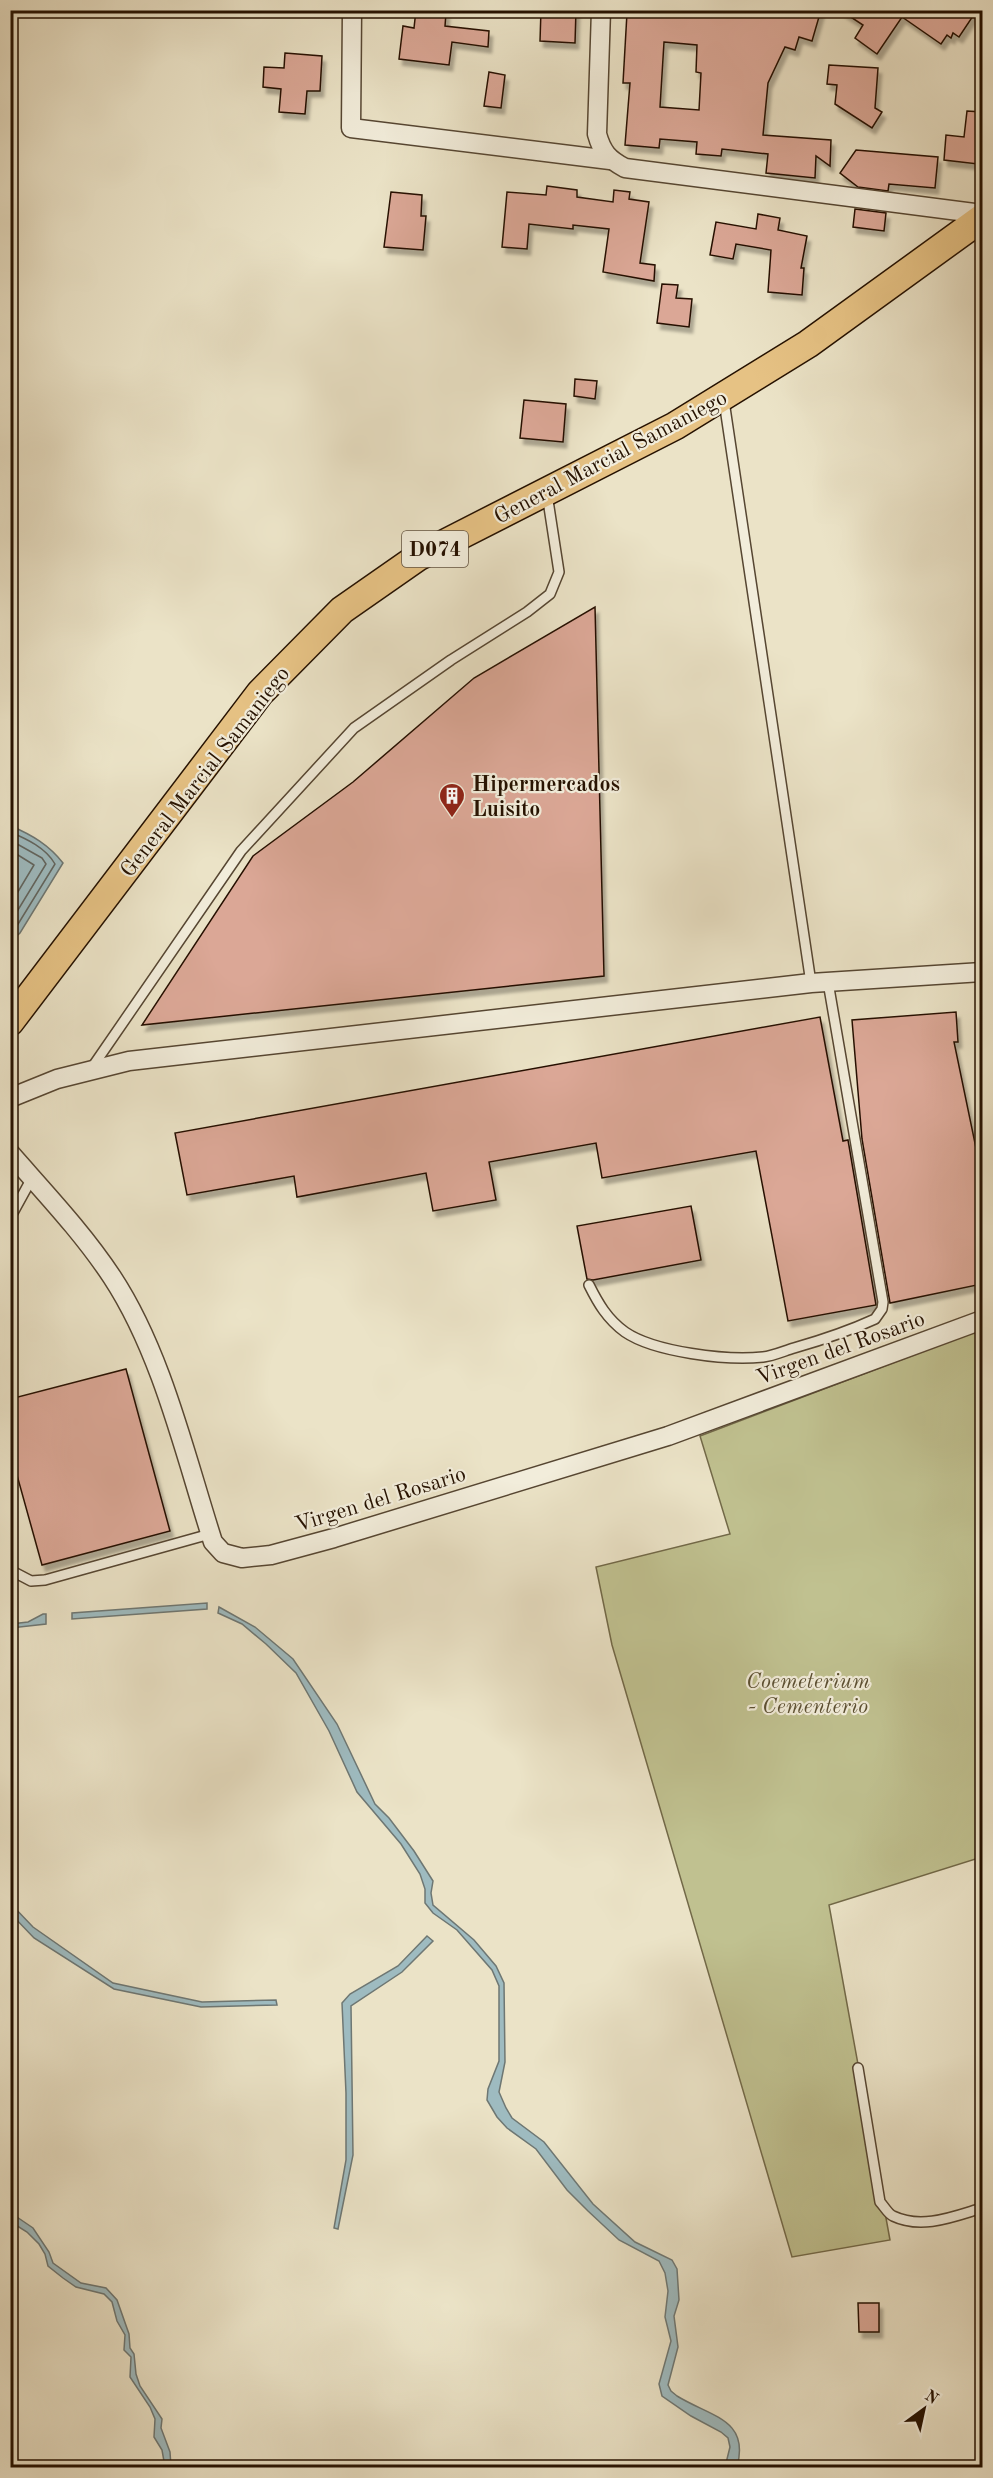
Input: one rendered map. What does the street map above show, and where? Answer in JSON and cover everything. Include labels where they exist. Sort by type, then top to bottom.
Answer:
[{"type":"main road","name":"General Marcial Samaniego","points":[[10,1022],[260,693],[342,610],[418,557],[675,426],[724,396],[808,344],[982,216]]},
{"type":"street","points":[[352,10],[351,128],[606,155],[625,168],[982,216]]},
{"type":"street","points":[[602,10],[597,134],[606,155]]},
{"type":"street","points":[[10,1098],[57,1079],[129,1061],[819,982],[982,972]]},
{"type":"street","name":"Virgen del Rosario","points":[[10,1153],[112,1277],[139,1328],[164,1388],[210,1534],[218,1549],[242,1558],[270,1555],[334,1538],[668,1436],[982,1320]]},
{"type":"lane","points":[[589,1285],[599,1306],[624,1331],[651,1345],[701,1354],[764,1357],[842,1334],[875,1318],[880,1314],[883,1302],[819,982],[724,396]]},
{"type":"lane","points":[[90,1071],[241,851],[354,728],[451,660],[527,612],[550,594],[559,572],[547,492]]},
{"type":"lane","points":[[10,1218],[32,1178]]},
{"type":"lane","points":[[10,1570],[31,1581],[45,1580],[210,1534]]},
{"type":"lane","points":[[858,2068],[880,2202],[892,2216],[911,2221],[944,2221],[982,2208]]},
{"type":"green space","name":"Coemeterium - Cementerio","points":[[982,1329],[982,1857],[829,1905],[890,2240],[792,2257],[612,1645],[596,1567],[730,1534],[700,1436]]},
{"type":"water","points":[[11,826],[40,841],[63,863],[20,933],[11,941]]},
{"type":"water","points":[[207,1603],[207,1609],[72,1619],[72,1613]]},
{"type":"water","points":[[219,1607],[255,1627],[293,1659],[337,1724],[375,1804],[389,1818],[414,1851],[433,1881],[431,1893],[433,1905],[474,1940],[496,1966],[504,1983],[505,2062],[499,2092],[506,2108],[512,2118],[544,2142],[593,2204],[635,2242],[672,2260],[677,2269],[679,2300],[674,2316],[678,2347],[668,2385],[677,2396],[725,2421],[733,2429],[740,2451],[737,2467],[725,2467],[730,2447],[728,2438],[662,2396],[659,2384],[671,2341],[665,2317],[668,2291],[665,2273],[659,2261],[619,2240],[588,2211],[567,2190],[536,2149],[507,2128],[487,2100],[488,2089],[499,2061],[499,1986],[492,1970],[457,1930],[433,1913],[425,1903],[425,1889],[420,1874],[401,1844],[357,1792],[329,1731],[296,1673],[242,1624],[218,1613]]},
{"type":"water","points":[[46,1614],[46,1624],[11,1628],[11,1624],[28,1622]]},
{"type":"water","points":[[11,1904],[33,1927],[113,1983],[202,2002],[276,2000],[277,2005],[201,2007],[114,1989],[34,1938],[11,1914]]},
{"type":"water","points":[[427,1936],[433,1941],[402,1972],[351,2006],[353,2155],[338,2229],[334,2228],[346,2160],[342,2003],[350,1994],[398,1966]]},
{"type":"water","points":[[11,2213],[33,2228],[49,2252],[53,2263],[81,2283],[106,2288],[117,2300],[129,2334],[130,2348],[134,2354],[140,2386],[162,2419],[161,2428],[170,2452],[171,2467],[165,2467],[162,2450],[154,2437],[155,2419],[150,2407],[130,2377],[131,2357],[124,2350],[125,2335],[117,2321],[112,2302],[104,2294],[76,2287],[48,2266],[39,2244],[27,2232],[11,2222]]},
{"type":"building","points":[[416,10],[446,13],[445,26],[489,31],[488,47],[452,42],[449,65],[399,59],[403,26],[414,28]]},
{"type":"building","points":[[541,10],[576,10],[575,43],[540,41]]},
{"type":"building","points":[[666,10],[821,10],[812,41],[799,37],[795,50],[785,47],[768,83],[763,135],[831,140],[830,166],[816,156],[815,178],[766,173],[768,154],[722,149],[721,156],[696,154],[697,142],[660,139],[659,148],[625,145],[630,83],[623,83],[627,13],[667,16]],"holes":[[[664,42],[697,45],[696,72],[701,73],[699,110],[660,107]]]},
{"type":"building","points":[[840,10],[977,10],[959,37],[953,33],[951,38],[947,35],[941,44],[902,17],[877,54],[855,38],[863,25]]},
{"type":"building","points":[[285,53],[322,56],[320,91],[307,91],[305,114],[279,112],[281,89],[263,87],[264,67],[284,68]]},
{"type":"building","points":[[829,65],[878,68],[875,108],[882,112],[872,128],[835,104],[837,85],[827,84]]},
{"type":"building","points":[[489,72],[505,75],[501,108],[484,106]]},
{"type":"building","points":[[967,111],[982,112],[982,139],[980,138],[978,164],[944,160],[946,135],[964,137]]},
{"type":"building","points":[[856,150],[938,157],[935,188],[889,184],[888,191],[858,187],[840,173]]},
{"type":"building","points":[[547,186],[577,190],[577,197],[613,202],[614,190],[630,192],[629,199],[649,202],[640,263],[655,265],[654,281],[603,272],[609,229],[573,225],[573,229],[529,224],[527,249],[502,247],[507,192],[546,195]]},
{"type":"building","points":[[391,192],[422,195],[421,216],[426,216],[423,250],[384,247]]},
{"type":"building","points":[[855,209],[886,213],[884,231],[853,227]]},
{"type":"building","points":[[758,214],[780,218],[778,230],[807,236],[801,268],[804,268],[802,295],[768,292],[771,250],[736,244],[733,259],[710,255],[716,222],[756,229]]},
{"type":"building","points":[[662,284],[678,285],[676,298],[692,299],[689,327],[657,323]]},
{"type":"building","points":[[575,379],[597,381],[595,399],[574,396]]},
{"type":"building","points":[[524,400],[566,404],[563,442],[520,438]]},
{"type":"building","name":"Hipermercados Luisito","points":[[595,607],[604,976],[142,1025],[253,856],[353,782],[474,678]]},
{"type":"building","points":[[956,1012],[958,1042],[954,1042],[982,1177],[982,1284],[890,1303],[862,1139],[852,1020]]},
{"type":"building","points":[[820,1017],[843,1141],[848,1140],[876,1305],[788,1321],[756,1151],[602,1178],[596,1143],[489,1162],[496,1200],[433,1211],[426,1173],[297,1197],[294,1176],[187,1195],[175,1133]]},
{"type":"building","points":[[691,1206],[701,1260],[593,1280],[587,1279],[577,1226]]},
{"type":"building","points":[[126,1369],[170,1531],[42,1565],[10,1450],[10,1399]]},
{"type":"building","points":[[858,2303],[879,2303],[879,2332],[859,2332]]},
{"type":"place","name":"Hipermercados Luisito","points":[[452,819]]}]
